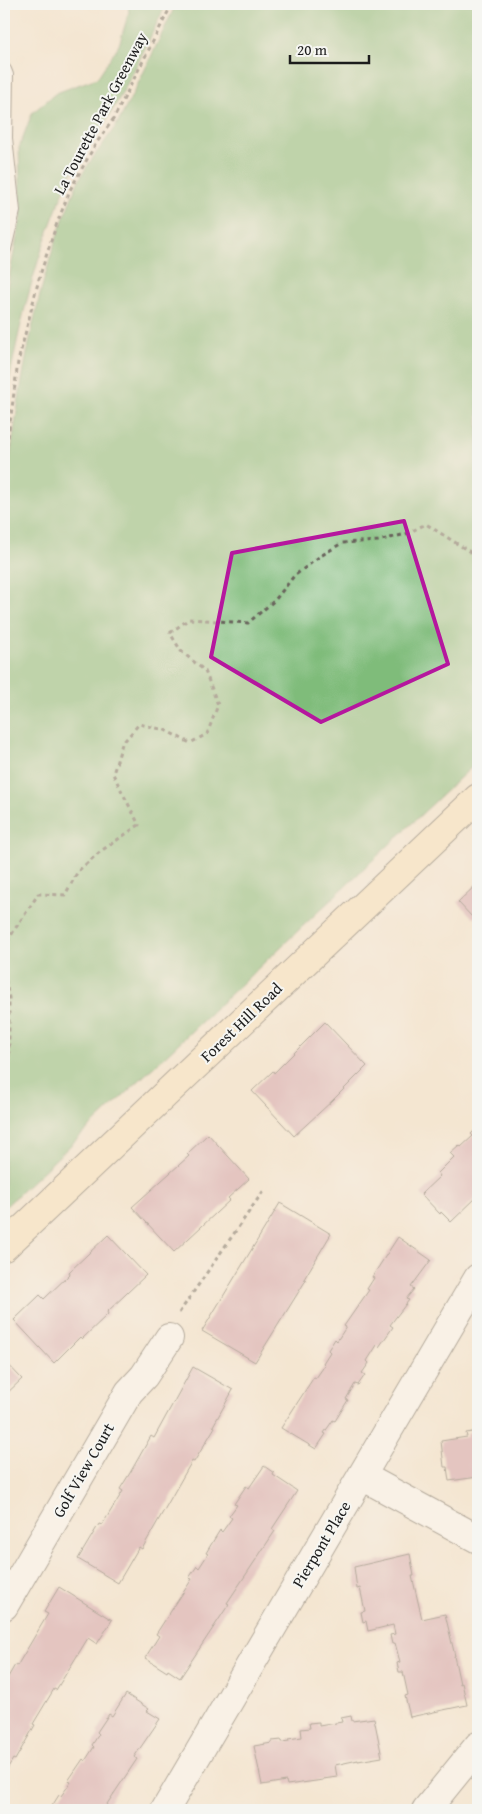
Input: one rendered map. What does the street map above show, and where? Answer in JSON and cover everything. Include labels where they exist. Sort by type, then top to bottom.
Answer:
[{"type":"street","name":"Forest Hill Road","points":[[4,1247],[478,798]]},
{"type":"street","name":"Pierpont Place","points":[[165,1810],[478,1278]]},
{"type":"street","name":"Golf View Court","points":[[4,1606],[129,1392],[144,1376],[172,1329]]},
{"type":"street","points":[[362,1476],[478,1539]]},
{"type":"street","points":[[426,1810],[478,1746]]},
{"type":"lane","points":[[4,70],[6,75],[5,138],[12,211],[4,249]]},
{"type":"path","name":"La Tourette Park Greenway","points":[[4,469],[18,362],[40,275],[56,226],[70,190],[95,145],[114,118],[172,4]]},
{"type":"path","points":[[4,949],[12,932],[28,912],[38,894],[65,894],[78,871],[101,851],[139,825],[113,774],[122,744],[139,724],[165,730],[190,743],[207,734],[218,706],[205,672],[181,651],[170,633],[190,619],[248,623],[275,600],[294,576],[342,543],[378,541],[406,534],[426,524],[478,556]]},
{"type":"path","points":[[4,972],[9,998],[9,1056],[4,1061]]},
{"type":"path","points":[[172,1329],[264,1190]]},
{"type":"highlighted area","points":[[404,521],[448,664],[321,722],[211,657],[232,553]]},
{"type":"green space","points":[[128,4],[166,4],[125,89],[72,173],[48,230],[22,320],[4,411],[4,303],[21,217],[19,148],[32,113],[56,93],[97,78],[119,45],[129,12]]},
{"type":"green space","points":[[176,4],[478,4],[478,761],[4,1208],[4,506],[15,423],[29,341],[49,261],[62,221],[78,182],[120,119]]},
{"type":"building","points":[[478,883],[478,920],[475,917],[473,918],[458,902]]},
{"type":"building","points":[[325,1022],[367,1066],[294,1136],[252,1091],[273,1071],[274,1073]]},
{"type":"building","points":[[478,1127],[478,1196],[451,1222],[441,1212],[440,1214],[421,1194],[440,1176],[438,1173],[454,1157],[450,1153],[459,1145],[461,1147],[473,1136],[471,1134]]},
{"type":"building","points":[[208,1134],[249,1179],[228,1198],[230,1200],[174,1252],[132,1207],[189,1156],[187,1154]]},
{"type":"building","points":[[280,1203],[331,1234],[304,1279],[306,1280],[255,1362],[202,1331]]},
{"type":"building","points":[[108,1235],[146,1275],[82,1339],[80,1337],[54,1363],[14,1320],[40,1295],[44,1299]]},
{"type":"building","points":[[398,1237],[431,1260],[411,1287],[414,1289],[406,1299],[409,1300],[390,1325],[393,1327],[379,1347],[377,1345],[367,1361],[369,1363],[362,1373],[365,1375],[358,1385],[355,1384],[346,1399],[348,1400],[335,1421],[333,1420],[324,1433],[326,1434],[316,1449],[281,1428],[314,1377],[316,1378],[325,1365],[323,1363],[330,1352],[328,1350],[335,1339],[337,1341],[346,1327],[344,1326],[369,1290],[367,1289],[374,1278],[372,1277]]},
{"type":"building","points":[[4,1360],[22,1379],[4,1396]]},
{"type":"building","points":[[193,1367],[233,1390],[213,1426],[215,1427],[194,1462],[192,1461],[142,1549],[139,1547],[118,1583],[78,1559],[99,1524],[102,1525],[123,1491],[120,1489],[151,1436],[154,1438]]},
{"type":"building","points":[[478,1431],[478,1477],[449,1481],[447,1467],[444,1467],[441,1441],[467,1437],[466,1433]]},
{"type":"building","points":[[264,1466],[274,1473],[273,1475],[297,1491],[272,1529],[275,1531],[180,1678],[145,1658],[159,1636],[156,1634],[192,1579],[189,1578],[197,1566],[199,1568],[220,1530],[222,1532],[232,1518],[229,1516],[237,1505],[234,1504],[246,1486],[249,1488]]},
{"type":"building","points":[[410,1554],[414,1576],[412,1576],[422,1619],[445,1614],[460,1684],[462,1683],[467,1705],[410,1717],[405,1696],[408,1695],[403,1672],[399,1672],[397,1663],[400,1662],[395,1643],[392,1644],[390,1635],[395,1634],[393,1625],[368,1631],[366,1621],[363,1622],[361,1612],[365,1611],[360,1588],[357,1589],[354,1567]]},
{"type":"building","points":[[59,1587],[112,1620],[97,1644],[88,1638],[56,1690],[54,1689],[33,1724],[35,1725],[15,1760],[13,1759],[4,1774],[4,1684],[48,1614],[44,1612]]},
{"type":"building","points":[[126,1694],[149,1709],[147,1711],[160,1719],[134,1757],[137,1759],[103,1810],[53,1810],[52,1806],[59,1795],[61,1796],[71,1782],[68,1781],[94,1747],[92,1745],[99,1734],[97,1732],[109,1714],[112,1716]]},
{"type":"building","points":[[351,1716],[352,1721],[374,1718],[382,1757],[335,1765],[337,1777],[287,1785],[286,1781],[262,1785],[254,1746],[272,1743],[272,1741],[282,1740],[282,1742],[302,1737],[301,1729],[310,1728],[309,1723],[319,1722],[319,1726],[342,1722],[341,1718]]}]
